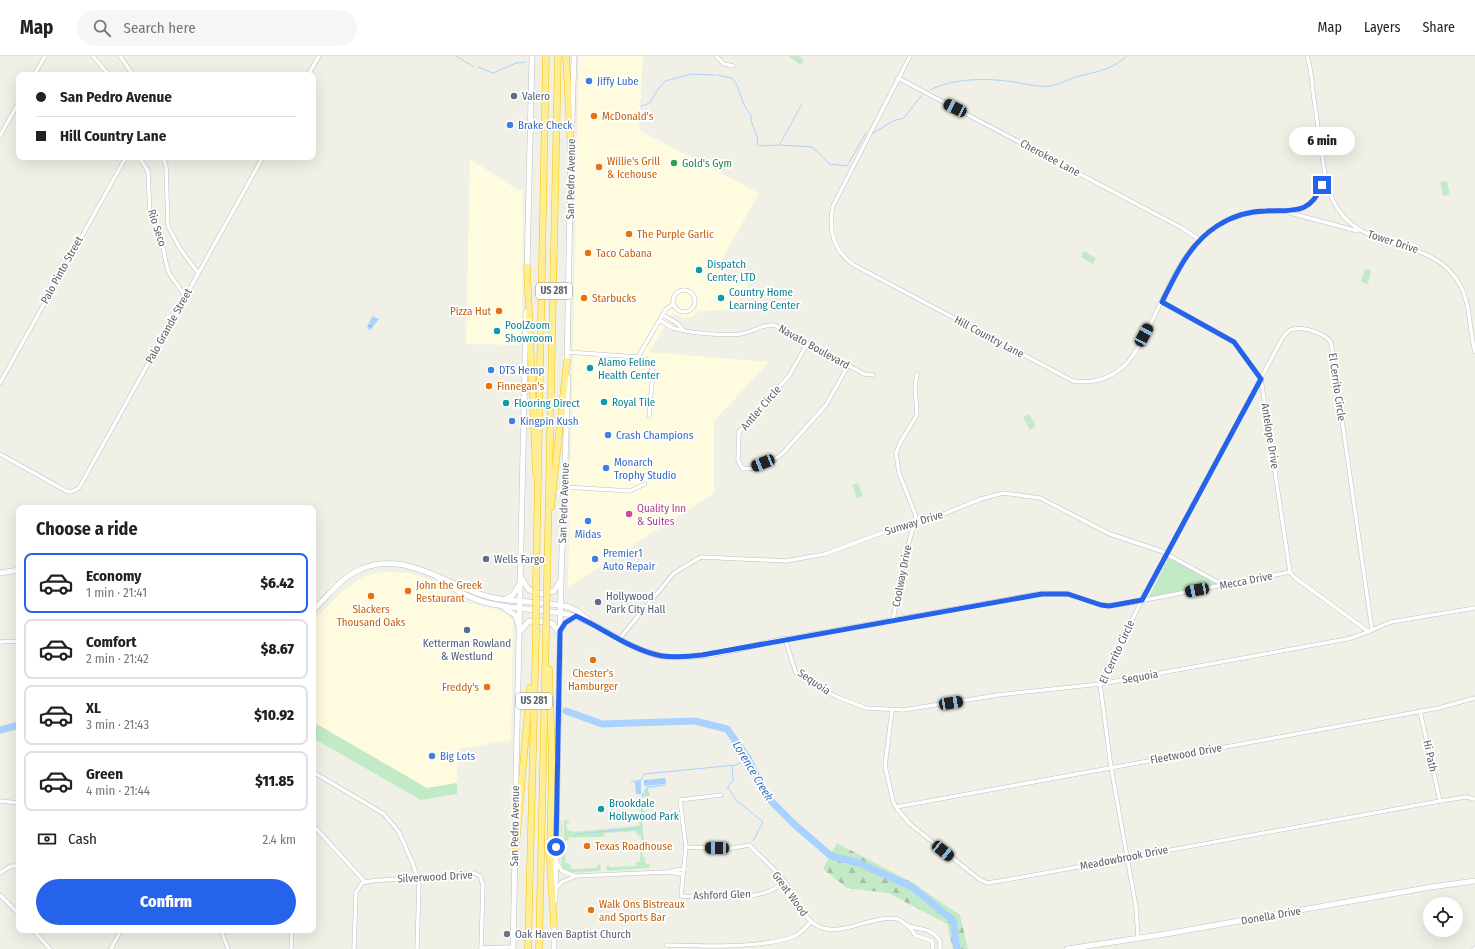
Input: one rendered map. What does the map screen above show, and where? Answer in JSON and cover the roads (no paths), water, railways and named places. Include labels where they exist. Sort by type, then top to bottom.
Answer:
[{"type":"highway","name":"US 281","points":[[528,949],[536,632],[546,56]]},
{"type":"highway","name":"US 281","points":[[539,949],[558,56]]},
{"type":"highway","points":[[566,56],[571,150]]},
{"type":"highway","points":[[527,267],[532,369],[534,456],[538,501]]},
{"type":"highway","points":[[548,527],[567,361]]},
{"type":"highway","points":[[515,857],[536,632]]},
{"type":"highway","points":[[546,644],[550,682],[552,774],[550,861],[554,925]]},
{"type":"main road","name":"San Pedro Avenue","points":[[513,948],[532,56]]},
{"type":"main road","name":"San Pedro Avenue","points":[[554,949],[561,576],[566,486],[567,352],[574,56]]},
{"type":"main road","name":"Mecca Drive","points":[[316,607],[346,577],[368,566],[394,563],[422,570],[477,592],[503,599],[561,605],[577,611],[592,623]]},
{"type":"main road","points":[[0,573],[16,570]]},
{"type":"main road","name":"Mecca Drive","points":[[436,576],[450,587],[467,597],[488,604],[576,616],[644,651],[662,656],[675,657],[702,655],[785,640]]},
{"type":"main road","points":[[521,578],[529,590],[543,594],[554,591],[559,586],[561,576]]},
{"type":"main road","points":[[503,599],[513,595],[521,578]]},
{"type":"main road","points":[[503,606],[516,616],[520,631]]},
{"type":"main road","points":[[560,631],[565,623],[576,616]]},
{"type":"main road","points":[[520,631],[529,621],[548,622],[556,627],[560,638]]},
{"type":"main road","name":"Donella Drive","points":[[1067,949],[1475,881]]},
{"type":"street","points":[[36,72],[44,56]]},
{"type":"street","points":[[93,56],[106,72]]},
{"type":"street","points":[[120,56],[131,72]]},
{"type":"street","points":[[310,72],[319,56]]},
{"type":"street","points":[[716,56],[724,64],[733,66]]},
{"type":"street","name":"Hill Country Lane","points":[[910,56],[833,206],[830,225],[834,241],[840,252],[851,263],[1041,365],[1078,381],[1095,381],[1106,378],[1124,366],[1135,353],[1184,258],[1200,240],[1216,226],[1240,215],[1267,211],[1296,211],[1310,203],[1320,191],[1324,175]]},
{"type":"street","name":"Tower Drive","points":[[1307,56],[1324,175],[1330,196],[1338,210],[1359,231],[1422,252],[1436,259],[1449,270],[1459,283],[1464,295],[1475,352]]},
{"type":"street","name":"Cherokee Lane","points":[[898,78],[1182,228],[1200,240]]},
{"type":"street","points":[[0,136],[16,107]]},
{"type":"street","name":"Palo Pinto Street","points":[[0,383],[124,160]]},
{"type":"street","name":"Rio Seco","points":[[141,160],[148,171],[150,215],[162,242],[169,274],[185,296]]},
{"type":"street","name":"Rio Seco","points":[[164,160],[166,166],[168,226],[179,247],[198,273]]},
{"type":"street","name":"Palo Grande Street","points":[[0,454],[66,491],[71,492],[82,484],[260,160]]},
{"type":"street","name":"Hill Country Lane","points":[[1283,212],[1359,231]]},
{"type":"street","points":[[681,290],[691,292],[694,298],[694,305],[689,310],[678,310],[674,304],[674,296],[681,290]]},
{"type":"street","name":"Antelope Drive","points":[[1162,302],[1234,342],[1261,379],[1290,572]]},
{"type":"street","points":[[638,357],[666,309],[674,304]]},
{"type":"street","points":[[663,315],[677,323],[684,330]]},
{"type":"street","name":"Navato Boulevard","points":[[660,320],[674,328],[684,330],[740,334],[763,326],[774,325],[848,366],[864,374],[873,375]]},
{"type":"street","name":"El Cerrito Circle","points":[[1138,938],[1136,907],[1111,767],[1100,684],[1142,600],[1283,337],[1288,332],[1300,329],[1321,334],[1328,338],[1333,354],[1371,631]]},
{"type":"street","name":"Antler Circle","points":[[807,344],[789,376],[739,432],[738,460],[742,468],[750,469],[776,458],[784,452],[826,405],[848,366]]},
{"type":"street","points":[[567,352],[638,357],[648,360],[652,367],[649,416]]},
{"type":"street","name":"Coolway Drive","points":[[893,620],[902,569],[916,516],[899,473],[896,453],[917,415],[915,386],[917,374]]},
{"type":"street","points":[[566,486],[630,491],[645,484]]},
{"type":"street","name":"Sunway Drive","points":[[620,638],[674,573],[701,557],[786,561],[825,554],[887,531],[913,526],[981,499],[1003,493],[1040,498],[1110,534],[1167,554],[1224,585]]},
{"type":"street","points":[[1290,572],[1294,577],[1371,631]]},
{"type":"street","name":"Mecca Drive","points":[[785,640],[1055,592],[1068,594],[1101,605],[1109,606],[1290,572]]},
{"type":"street","name":"Sequoia","points":[[785,640],[796,673],[837,697],[866,708],[892,710],[920,709],[998,695],[1100,684],[1347,639],[1391,622],[1475,608]]},
{"type":"street","points":[[0,642],[16,641]]},
{"type":"street","name":"Fleetwood Drive","points":[[896,807],[1420,711],[1456,704],[1475,698]]},
{"type":"street","name":"Meadowbrook Drive","points":[[892,710],[885,766],[893,802],[900,815],[979,879],[987,882],[1006,880],[1440,801],[1466,797],[1475,799]]},
{"type":"street","name":"Hi Path","points":[[1420,711],[1440,801]]},
{"type":"street","points":[[316,774],[378,810],[389,819],[403,839],[419,885],[417,949]]},
{"type":"street","points":[[555,889],[562,882],[576,876],[666,872],[683,874],[686,847],[680,800],[721,795]]},
{"type":"street","points":[[0,801],[16,803]]},
{"type":"street","points":[[316,828],[365,882],[358,886],[356,892],[354,949]]},
{"type":"street","name":"Great Wood","points":[[686,847],[727,848],[749,845],[784,882],[811,922],[816,926],[830,929],[892,919],[900,920],[908,926],[915,935],[932,941],[934,949]]},
{"type":"street","points":[[556,862],[562,871],[576,876]]},
{"type":"street","points":[[0,873],[11,866],[16,866]]},
{"type":"street","points":[[666,872],[684,868]]},
{"type":"street","name":"Silverwood Drive","points":[[365,882],[474,874],[480,876],[483,884],[481,949]]},
{"type":"street","name":"Ashford Glen","points":[[683,874],[681,896],[737,897],[764,893],[775,889],[784,882]]},
{"type":"street","points":[[0,895],[16,911]]},
{"type":"street","points":[[666,945],[729,946],[760,944],[794,936],[811,922]]},
{"type":"street","name":"Great Wood","points":[[908,926],[922,928],[934,934],[940,941],[940,949]]},
{"type":"street","points":[[36,933],[50,949]]},
{"type":"street","points":[[111,949],[119,933]]},
{"type":"street","points":[[222,933],[228,949]]},
{"type":"street","points":[[291,949],[292,933]]},
{"type":"street","points":[[481,949],[513,948]]},
{"type":"water","points":[[372,316],[379,319],[370,330],[367,328]]},
{"type":"water","points":[[665,778],[666,784],[644,786],[644,780]]},
{"type":"water","points":[[641,781],[641,794],[636,794],[635,782]]},
{"type":"waterway","points":[[456,56],[474,67]]},
{"type":"waterway","points":[[930,90],[938,86],[967,80],[997,80],[1040,86],[1051,86],[1107,68],[1127,56]]},
{"type":"waterway","points":[[478,67],[493,73],[516,63],[526,62]]},
{"type":"waterway","points":[[641,106],[650,103],[656,92],[665,81],[691,74],[715,75]]},
{"type":"waterway","points":[[717,75],[732,78],[738,87],[747,111],[751,115],[758,141],[757,145],[759,146],[780,145],[812,147],[830,164],[847,166],[866,133]]},
{"type":"waterway","points":[[873,133],[893,121],[904,118],[921,96]]},
{"type":"waterway","points":[[780,144],[802,104]]},
{"type":"waterway","name":"Lorence Creek","points":[[566,711],[602,724],[695,721],[727,729],[748,758],[766,796],[795,825],[831,856],[859,863],[912,887],[953,920],[957,949]]},
{"type":"waterway","name":"Lorence Creek","points":[[0,730],[16,726]]},
{"type":"waterway","points":[[631,782],[641,780],[644,774],[736,765],[748,758]]},
{"type":"waterway","points":[[726,789],[733,780],[732,766]]},
{"type":"waterway","points":[[574,838],[577,834],[639,828],[641,825],[642,796],[647,787],[665,785]]},
{"type":"waterway","points":[[728,787],[736,800],[763,822],[753,841]]},
{"type":"waterway","points":[[647,789],[649,795]]},
{"type":"place","name":"Jiffy Lube","points":[[589,81]]},
{"type":"place","name":"Valero","points":[[514,96]]},
{"type":"place","name":"McDonald's","points":[[594,116]]},
{"type":"place","name":"Brake Check","points":[[510,125]]},
{"type":"place","name":"Gold's Gym","points":[[674,163]]},
{"type":"place","name":"Willie's Grill & Icehouse","points":[[599,167]]},
{"type":"place","name":"The Purple Garlic","points":[[629,234]]},
{"type":"place","name":"Taco Cabana","points":[[588,253]]},
{"type":"place","name":"Dispatch Center, LTD","points":[[699,270]]},
{"type":"place","name":"Starbucks","points":[[584,298]]},
{"type":"place","name":"Country Home Learning Center","points":[[721,298]]},
{"type":"place","name":"Pizza Hut","points":[[499,311]]},
{"type":"place","name":"PoolZoom Showroom","points":[[497,331]]},
{"type":"place","name":"Alamo Feline Health Center","points":[[590,368]]},
{"type":"place","name":"DTS Hemp","points":[[491,370]]},
{"type":"place","name":"Finnegan's","points":[[489,386]]},
{"type":"place","name":"Royal Tile","points":[[604,402]]},
{"type":"place","name":"Flooring Direct","points":[[506,403]]},
{"type":"place","name":"Kingpin Kush","points":[[512,421]]},
{"type":"place","name":"Crash Champions","points":[[608,435]]},
{"type":"place","name":"Monarch Trophy Studio","points":[[606,468]]},
{"type":"place","name":"Quality Inn & Suites","points":[[629,514]]},
{"type":"place","name":"Midas","points":[[588,521]]},
{"type":"place","name":"Wells Fargo","points":[[486,559]]},
{"type":"place","name":"Premier1 Auto Repair","points":[[595,559]]},
{"type":"place","name":"John the Greek Restaurant","points":[[408,591]]},
{"type":"place","name":"Slackers Thousand Oaks","points":[[371,596]]},
{"type":"place","name":"Hollywood Park City Hall","points":[[598,602]]},
{"type":"place","name":"Ketterman Rowland & Westlund","points":[[467,630]]},
{"type":"place","name":"Chester's Hamburger","points":[[593,660]]},
{"type":"place","name":"Freddy's","points":[[487,687]]},
{"type":"place","name":"Big Lots","points":[[432,756]]},
{"type":"place","name":"Brookdale Hollywood Park","points":[[601,809]]},
{"type":"place","name":"Texas Roadhouse","points":[[587,846]]},
{"type":"place","name":"Walk Ons Bistreaux and Sports Bar","points":[[591,910]]},
{"type":"place","name":"Oak Haven Baptist Church","points":[[507,934]]}]
